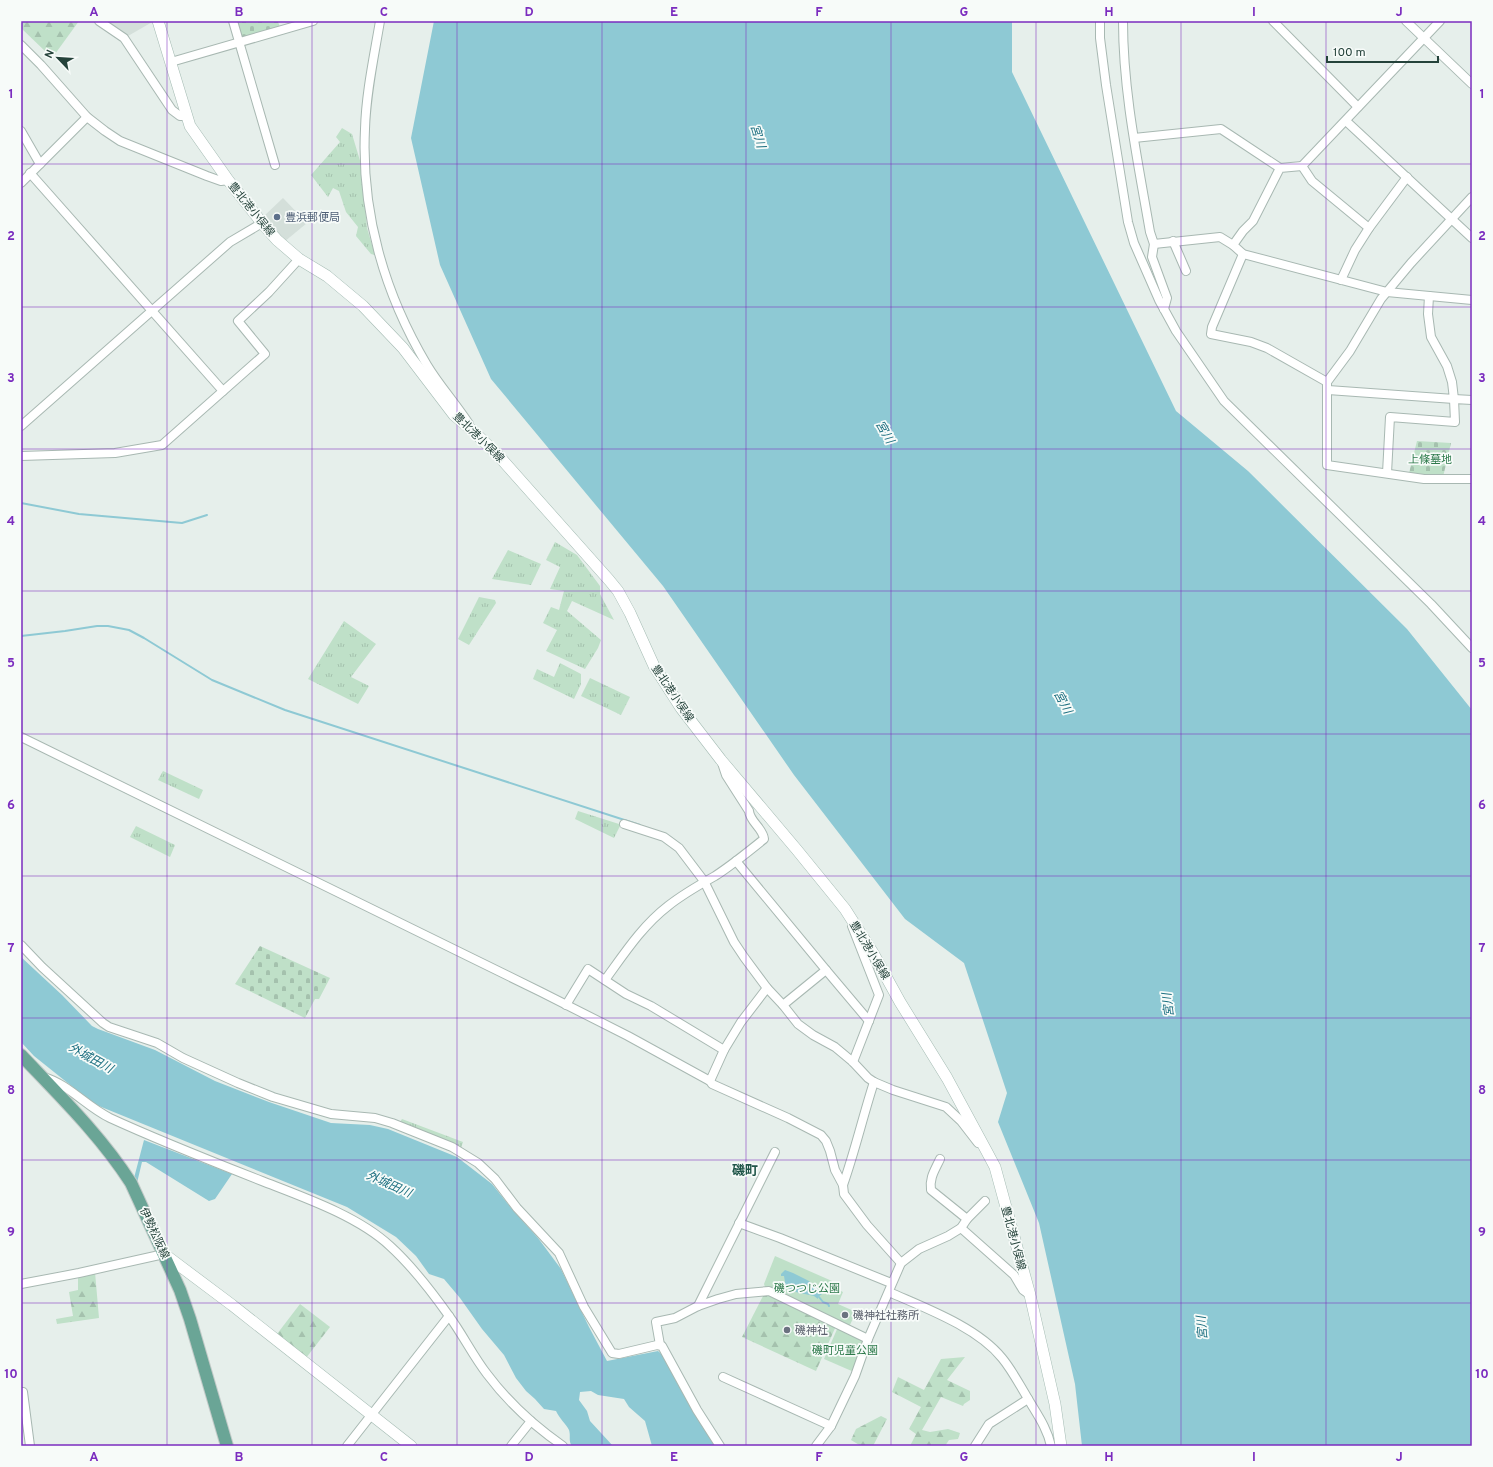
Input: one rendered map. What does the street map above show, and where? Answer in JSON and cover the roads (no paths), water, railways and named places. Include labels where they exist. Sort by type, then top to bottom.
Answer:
[{"type":"main road","name":"豊北港小俣線","points":[[158,21],[186,116],[195,136],[228,180],[277,240],[299,259],[327,276],[363,306],[403,348],[454,415],[498,454],[609,580],[630,613],[654,666],[681,708],[721,760],[798,850],[845,909],[873,953],[900,1002],[956,1094],[995,1167],[1030,1295],[1055,1404],[1062,1446]]},
{"type":"main road","name":"伊勢松阪線","points":[[21,1054],[60,1096],[121,1167],[131,1183],[180,1290],[190,1319],[227,1446]]},
{"type":"main road","points":[[164,1254],[232,1305],[411,1446]]},
{"type":"street","points":[[99,21],[124,38],[172,110],[180,116],[186,116]]},
{"type":"street","points":[[233,21],[275,165]]},
{"type":"street","points":[[171,62],[314,21]]},
{"type":"street","points":[[380,21],[370,83],[365,129],[364,158],[367,196],[376,243],[390,291],[411,335],[427,365],[473,431]]},
{"type":"street","points":[[1100,21],[1100,38],[1106,85],[1128,222],[1134,243],[1164,309],[1176,331],[1224,401],[1431,604],[1472,648]]},
{"type":"street","points":[[1123,21],[1123,54],[1134,138],[1150,232],[1154,244],[1152,257],[1167,298],[1164,309]]},
{"type":"street","points":[[1273,21],[1358,107]]},
{"type":"street","points":[[1406,21],[1472,84]]},
{"type":"street","points":[[1134,138],[1220,129],[1280,168],[1302,166],[1440,21]]},
{"type":"street","points":[[21,45],[41,64],[87,117],[120,141],[207,176],[221,181],[228,180]]},
{"type":"street","points":[[21,183],[87,117]]},
{"type":"street","points":[[1346,121],[1472,238]]},
{"type":"street","points":[[21,131],[40,164]]},
{"type":"street","points":[[1302,166],[1312,181],[1369,228]]},
{"type":"street","points":[[1233,245],[1242,231],[1253,221],[1280,168]]},
{"type":"street","points":[[30,174],[153,310],[223,391]]},
{"type":"street","points":[[1341,280],[1355,250],[1369,228],[1407,177]]},
{"type":"street","points":[[1472,197],[1451,218],[1381,298],[1328,386],[1327,465],[1424,478],[1472,479]]},
{"type":"street","points":[[21,426],[230,242],[262,223]]},
{"type":"street","points":[[1154,244],[1220,237],[1233,245],[1243,254],[1387,292],[1472,300]]},
{"type":"street","points":[[1173,241],[1186,271]]},
{"type":"street","points":[[1243,254],[1212,327],[1211,334],[1251,342],[1267,348],[1328,386],[1472,400]]},
{"type":"street","points":[[21,456],[115,453],[162,445],[265,354],[238,321],[269,292],[299,259]]},
{"type":"street","points":[[1387,474],[1386,417],[1455,422],[1452,382],[1447,366],[1431,337],[1428,314],[1429,296]]},
{"type":"street","points":[[21,737],[628,1036],[710,1081],[712,1084],[788,1118],[821,1135],[826,1141],[830,1151],[835,1170],[843,1185],[844,1194],[854,1209],[901,1263]]},
{"type":"street","points":[[605,980],[636,937],[668,906],[736,861],[764,839],[764,834],[749,816],[749,811],[726,775],[721,760]]},
{"type":"street","points":[[624,824],[664,837],[675,844],[704,881],[734,942],[744,957],[767,988],[798,1024],[813,1035],[835,1047],[874,1082],[893,1090],[946,1107],[953,1112],[975,1140],[987,1152]]},
{"type":"street","points":[[736,861],[869,1020]]},
{"type":"street","points":[[845,909],[879,995],[853,1062]]},
{"type":"street","points":[[21,945],[42,967],[109,1027],[157,1043],[183,1058],[273,1097],[331,1114],[374,1118],[392,1123],[463,1153],[478,1163],[495,1179],[517,1208],[559,1253],[584,1307],[612,1353],[619,1354],[660,1345],[665,1348],[697,1410],[720,1446]]},
{"type":"street","points":[[566,1005],[588,970],[626,994],[651,1006],[724,1050]]},
{"type":"street","points":[[783,1005],[826,970]]},
{"type":"street","points":[[710,1081],[724,1050],[741,1022],[767,988]]},
{"type":"street","points":[[43,1077],[54,1080],[94,1110],[108,1117],[170,1145],[292,1193],[364,1226],[394,1250],[414,1271],[450,1316],[488,1375],[516,1408],[563,1446]]},
{"type":"street","points":[[843,1185],[855,1151],[861,1124],[874,1082]]},
{"type":"street","points":[[698,1306],[775,1152]]},
{"type":"street","points":[[940,1159],[931,1178],[931,1190],[967,1219]]},
{"type":"street","points":[[816,1446],[831,1426],[855,1376],[868,1339],[889,1292],[891,1283],[901,1263],[920,1249],[961,1228],[967,1219],[985,1201]]},
{"type":"street","points":[[739,1223],[891,1283]]},
{"type":"street","points":[[961,1228],[1014,1275],[1023,1290],[1030,1295]]},
{"type":"street","points":[[21,1284],[164,1254]]},
{"type":"street","points":[[660,1345],[656,1322],[675,1318],[698,1306],[736,1294],[769,1291],[868,1339]]},
{"type":"street","points":[[889,1292],[951,1321],[981,1338],[1003,1358],[1045,1426],[1051,1446]]},
{"type":"street","points":[[347,1446],[450,1316]]},
{"type":"street","points":[[723,1377],[831,1426]]},
{"type":"street","points":[[23,1392],[30,1446]]},
{"type":"street","points":[[975,1446],[989,1424],[1028,1399]]},
{"type":"street","points":[[511,1446],[531,1421]]},
{"type":"water","name":"宮川","points":[[434,21],[1012,21],[1012,72],[1176,411],[1248,471],[1407,629],[1472,710],[1472,1446],[1082,1446],[1075,1384],[1039,1223],[998,1122],[1007,1093],[964,963],[905,919],[794,775],[663,586],[491,379],[440,265],[411,138]]},
{"type":"water","name":"外城田川","points":[[21,957],[62,995],[92,1026],[98,1029],[155,1050],[215,1081],[269,1102],[331,1123],[370,1125],[388,1129],[457,1157],[492,1184],[538,1238],[561,1269],[607,1361],[658,1351],[666,1358],[716,1446],[652,1446],[645,1421],[629,1407],[624,1399],[598,1395],[591,1391],[580,1392],[579,1400],[587,1411],[590,1421],[613,1446],[572,1446],[570,1442],[569,1430],[556,1411],[544,1409],[526,1391],[516,1378],[504,1355],[444,1279],[429,1274],[416,1256],[396,1237],[347,1207],[94,1104],[34,1056],[21,1042]]},
{"type":"water","points":[[144,1140],[232,1174],[215,1199],[209,1201],[146,1162],[142,1162],[137,1183],[134,1178]]},
{"type":"water","points":[[785,1270],[809,1281],[822,1294],[818,1297],[818,1299],[814,1296],[796,1292],[783,1285],[785,1282],[784,1276],[781,1276],[781,1274]]},
{"type":"waterway","points":[[21,503],[79,514],[182,523],[207,515]]},
{"type":"waterway","points":[[21,636],[97,626],[108,626],[129,630],[212,680],[285,710],[640,825]]},
{"type":"waterway","points":[[819,1297],[829,1306]]},
{"type":"place","name":"豊浜郵便局","points":[[277,217]]},
{"type":"place","name":"磯神社社務所","points":[[845,1315]]},
{"type":"place","name":"磯神社","points":[[787,1330]]},
{"type":"district","name":"磯町","points":[[745,1170]]},
{"type":"park label","name":"上條墓地","points":[[1430,459]]},
{"type":"park label","name":"磯つつじ公園","points":[[807,1288]]},
{"type":"park label","name":"磯町児童公園","points":[[845,1350]]}]
